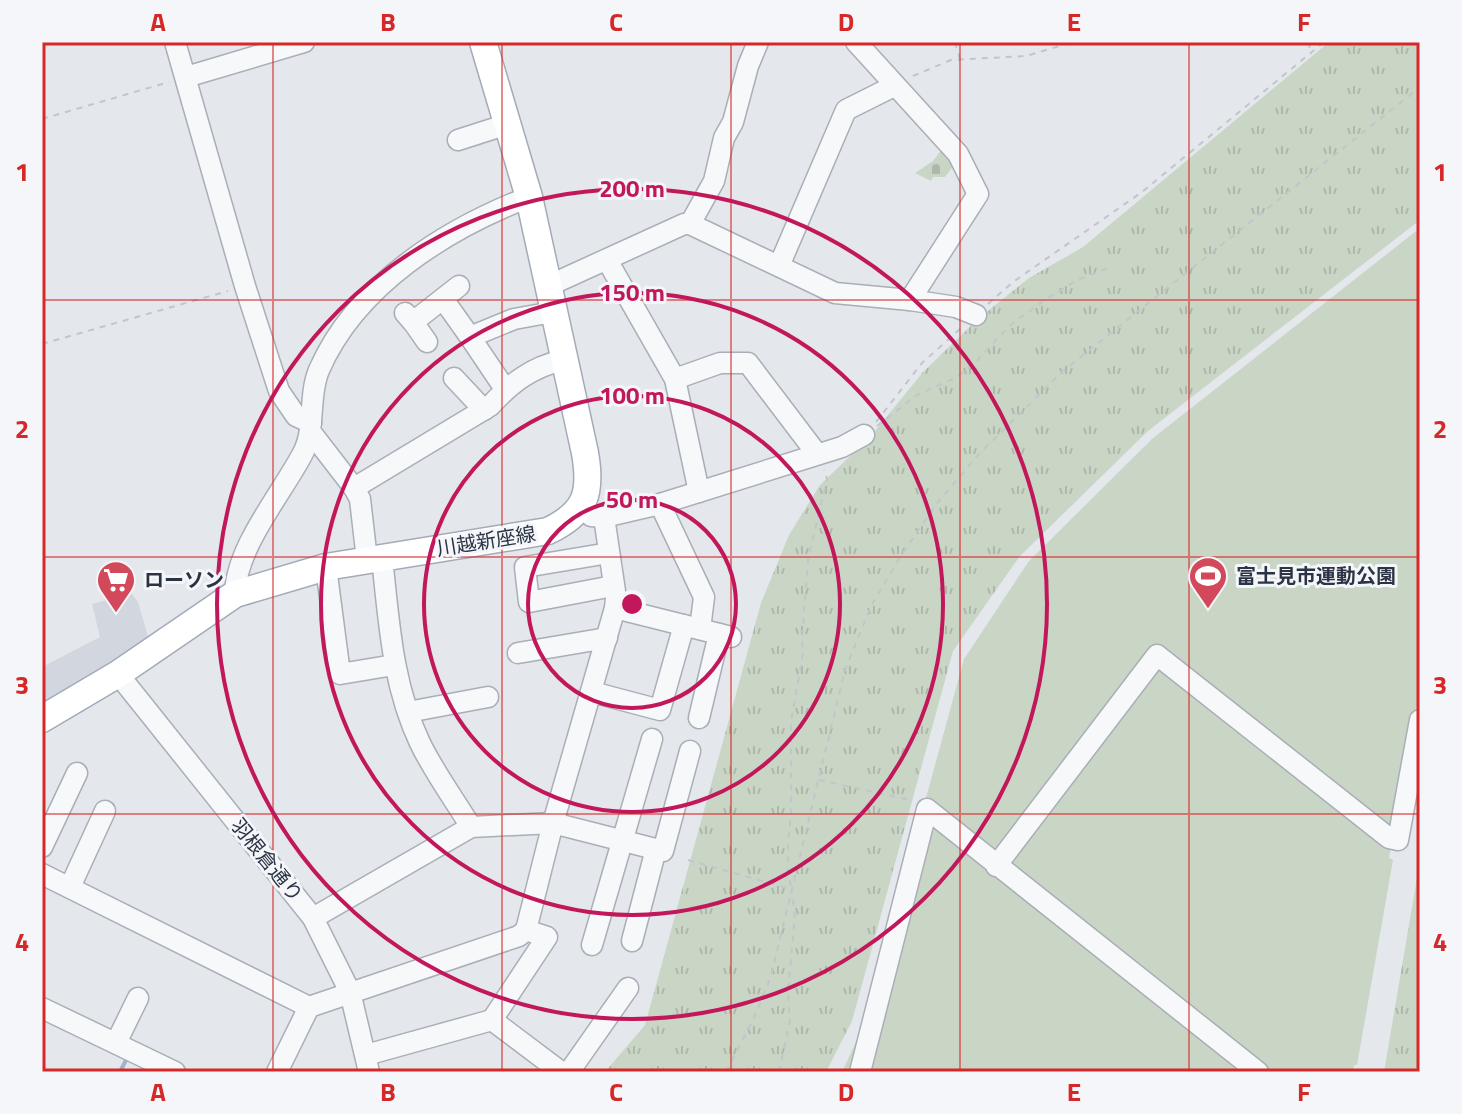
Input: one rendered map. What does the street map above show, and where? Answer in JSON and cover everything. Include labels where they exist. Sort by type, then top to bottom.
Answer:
[{"type":"main road","points":[[483,42],[529,197],[588,473],[584,502],[575,514]]},
{"type":"main road","name":"川越新座線","points":[[42,719],[118,674],[235,594],[326,567],[548,531],[575,514]]},
{"type":"street","points":[[175,42],[245,286],[279,391],[296,416],[310,427],[360,499],[394,665],[408,712],[420,743],[471,827]]},
{"type":"street","points":[[186,77],[304,42]]},
{"type":"street","points":[[690,224],[714,181],[724,138],[733,122],[758,42]]},
{"type":"street","points":[[856,42],[958,154],[978,194],[910,300]]},
{"type":"street","points":[[779,266],[846,110],[894,86]]},
{"type":"street","points":[[458,140],[508,124]]},
{"type":"street","points":[[235,594],[235,577],[247,550],[305,450],[318,373],[349,318],[409,261],[491,212],[529,197]]},
{"type":"street","points":[[548,286],[684,224],[690,224],[835,293],[956,307],[976,315]]},
{"type":"street","points":[[607,260],[675,379],[699,492]]},
{"type":"street","points":[[427,342],[409,317],[451,293],[470,337],[505,389]]},
{"type":"street","points":[[470,337],[505,322],[553,312]]},
{"type":"street","points":[[354,488],[484,410],[505,389],[535,368],[563,360]]},
{"type":"street","points":[[675,379],[720,363],[748,363],[817,454]]},
{"type":"street","points":[[454,378],[484,410]]},
{"type":"street","points":[[575,514],[604,517],[660,504],[842,447],[864,435]]},
{"type":"street","points":[[660,504],[704,597],[709,631],[699,718]]},
{"type":"street","points":[[277,1072],[309,1007],[519,936],[526,930],[553,823],[615,608],[604,517]]},
{"type":"street","points":[[609,553],[525,567],[529,602],[613,586]]},
{"type":"street","points":[[326,567],[340,674],[394,665]]},
{"type":"street","points":[[615,608],[709,631]]},
{"type":"street","points":[[592,692],[660,710],[709,631]]},
{"type":"street","points":[[518,653],[607,638]]},
{"type":"street","points":[[996,866],[1157,655],[1344,804],[1389,838],[1398,840],[1420,720]]},
{"type":"street","name":"羽根倉通り","points":[[118,674],[313,918],[350,992],[367,1063]]},
{"type":"street","points":[[408,712],[488,697]]},
{"type":"street","points":[[592,945],[652,739]]},
{"type":"street","points":[[313,918],[471,827],[553,823],[663,851],[690,751]]},
{"type":"street","points":[[42,847],[77,773]]},
{"type":"street","points":[[860,1072],[923,805],[1258,1072]]},
{"type":"street","points":[[70,887],[105,811]]},
{"type":"street","points":[[632,941],[656,849]]},
{"type":"street","points":[[42,874],[309,1007]]},
{"type":"street","points":[[367,1063],[492,1020],[547,937],[526,930]]},
{"type":"street","points":[[569,1072],[628,988]]},
{"type":"street","points":[[116,1043],[138,998]]},
{"type":"street","points":[[42,1008],[175,1072]]},
{"type":"street","points":[[492,1020],[561,1072]]},
{"type":"path","points":[[955,42],[960,60]]},
{"type":"path","points":[[894,86],[951,60],[1026,56],[1073,42]]},
{"type":"path","points":[[1308,42],[1312,53]]},
{"type":"path","points":[[864,435],[922,363],[1013,282],[1142,192],[1324,42]]},
{"type":"path","points":[[42,119],[186,77]]},
{"type":"path","points":[[726,1072],[754,1018],[771,976],[845,670],[872,604],[904,551],[958,477],[1030,403],[1108,333],[1420,87]]},
{"type":"path","points":[[864,435],[917,395],[957,377],[976,362],[1009,326],[1042,302],[1077,280],[1111,267]]},
{"type":"path","points":[[42,344],[245,286]]},
{"type":"path","points":[[779,1072],[790,1021],[788,990],[795,917],[788,873],[791,722],[803,653],[808,560],[827,479],[817,454]]},
{"type":"path","points":[[818,779],[923,805]]},
{"type":"path","points":[[688,860],[792,889]]},
{"type":"shaded area","points":[[131,593],[138,602],[149,640],[42,707],[42,667],[100,637],[92,604]]},
{"type":"green space","points":[[1329,42],[1420,42],[1420,220],[1148,431],[1020,556],[953,651],[852,1021],[826,1072],[605,1072],[645,1025],[761,603],[789,535],[820,485],[871,436],[923,372],[978,319],[1029,278],[1083,247]]},
{"type":"green space","points":[[945,145],[957,161],[945,177],[933,177],[931,181],[915,173],[933,161]]},
{"type":"green space","name":"富士見市運動公園","points":[[1420,228],[1420,689],[1389,858],[1393,860],[1357,1065],[1354,1065],[1353,1072],[842,1072],[864,1025],[964,659],[1029,561],[1153,438]]},
{"type":"green space","points":[[1420,860],[1420,1072],[1384,1072]]},
{"type":"waterway","points":[[120,1072],[127,1058]]},
{"type":"place","name":"富士見市運動公園","points":[[1208,610]]},
{"type":"place","name":"ローソン","points":[[116,614]]}]
